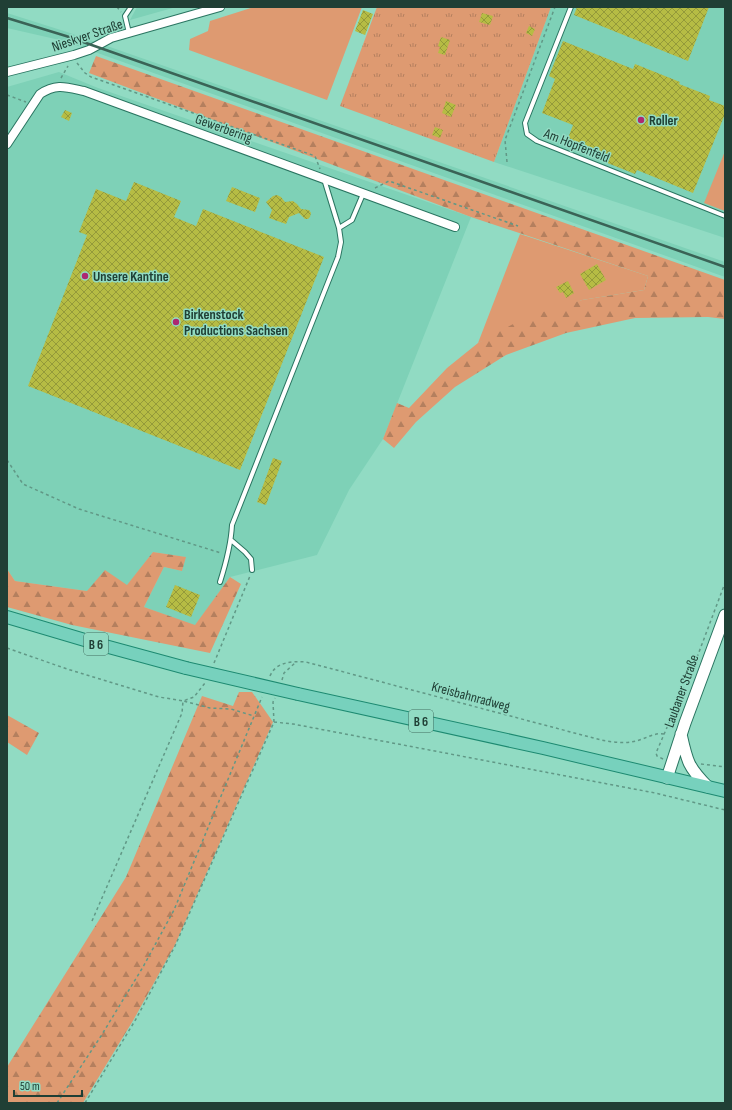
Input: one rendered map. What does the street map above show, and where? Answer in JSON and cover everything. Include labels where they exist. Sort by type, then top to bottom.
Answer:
[{"type":"main road","name":"B 6","points":[[7,617],[186,668],[544,748],[725,791]]},
{"type":"street","name":"Nieskyer Straße","points":[[7,72],[74,55],[89,50],[111,38],[220,7]]},
{"type":"street","points":[[7,144],[40,94],[48,88],[56,86]]},
{"type":"street","name":"Gewerbering","points":[[56,86],[84,91],[324,178],[456,228]]},
{"type":"street","name":"Laubaner Straße","points":[[667,778],[681,734],[725,615]]},
{"type":"street","points":[[681,734],[689,765],[696,775],[708,787]]},
{"type":"lane","points":[[130,33],[125,16],[131,7]]},
{"type":"lane","name":"Am Hopfenfeld","points":[[571,7],[525,123],[527,134],[537,141],[725,216]]},
{"type":"lane","points":[[220,582],[232,540],[232,525],[338,256],[341,242],[339,228],[324,178]]},
{"type":"lane","points":[[339,228],[352,220],[364,193]]},
{"type":"lane","points":[[232,540],[251,560],[252,570]]},
{"type":"path","points":[[507,162],[505,140],[556,7]]},
{"type":"path","points":[[56,86],[74,55]]},
{"type":"path","points":[[74,55],[78,65],[91,77],[315,156],[324,178]]},
{"type":"path","points":[[7,95],[33,104]]},
{"type":"path","points":[[364,193],[389,181],[518,226]]},
{"type":"path","points":[[7,460],[23,484],[79,509],[228,555]]},
{"type":"path","points":[[672,763],[657,756],[656,753],[696,660],[725,583]]},
{"type":"path","name":"Kreisbahnradweg","points":[[268,682],[273,669],[279,665],[306,662],[608,741],[624,743],[635,742],[658,734],[664,734]]},
{"type":"path","points":[[56,1103],[105,1030],[143,967],[174,910],[262,696]]},
{"type":"path","points":[[92,921],[182,713],[183,701],[210,708],[230,709],[254,716]]},
{"type":"path","points":[[84,1103],[136,1019],[175,946],[274,722],[293,724],[655,793],[725,810]]},
{"type":"shaded area","points":[[137,7],[176,7],[130,20]]},
{"type":"shaded area","points":[[551,7],[725,7],[725,238],[494,162]]},
{"type":"shaded area","points":[[7,13],[67,32],[725,262],[725,277],[64,41],[7,28]]},
{"type":"shaded area","points":[[59,72],[98,88],[471,217],[383,439],[349,490],[317,555],[230,577],[195,626],[144,607],[164,567],[182,571],[185,557],[153,552],[127,586],[87,591],[15,581],[7,569],[7,87]]},
{"type":"green space","points":[[254,7],[362,7],[327,100],[189,50],[190,39],[208,31],[210,21]]},
{"type":"green space","points":[[377,7],[551,7],[494,162],[340,106]]},
{"type":"green space","points":[[96,56],[725,280],[725,319],[708,317],[635,318],[566,333],[506,355],[455,387],[416,422],[394,448],[383,439],[397,403],[409,408],[447,368],[478,343],[526,317],[582,300],[644,290],[648,276],[471,217],[89,73]]},
{"type":"green space","points":[[725,151],[725,211],[704,203]]},
{"type":"green space","points":[[520,234],[648,276],[644,290],[582,300],[478,343]]},
{"type":"green space","points":[[153,552],[186,557],[182,571],[164,567],[144,607],[195,625],[230,577],[241,584],[210,653],[72,625],[7,607],[7,569],[15,581],[87,591],[105,570],[127,585]]},
{"type":"green space","points":[[239,692],[252,692],[273,722],[175,945],[134,1019],[83,1103],[7,1103],[7,1067],[126,877],[202,696],[233,706]]},
{"type":"green space","points":[[7,715],[39,733],[27,755],[7,742]]},
{"type":"building","points":[[577,7],[709,7],[688,61],[574,15]]},
{"type":"building","points":[[363,10],[373,14],[365,35],[355,31]]},
{"type":"building","points":[[482,13],[493,16],[490,25],[479,22]]},
{"type":"building","points":[[529,26],[535,29],[532,36],[526,33]]},
{"type":"building","points":[[441,37],[450,40],[445,55],[438,53],[440,47],[438,46]]},
{"type":"building","name":"Roller","points":[[563,41],[633,69],[635,64],[680,82],[679,84],[710,96],[709,100],[725,106],[725,114],[693,193],[637,170],[635,174],[565,146],[573,125],[542,113],[555,79],[549,76]]},
{"type":"building","points":[[446,101],[456,105],[451,117],[442,113]]},
{"type":"building","points":[[65,110],[72,113],[69,121],[61,117]]},
{"type":"building","points":[[435,127],[443,130],[440,138],[432,135]]},
{"type":"building","name":"Birkenstock Productions Sachsen","points":[[134,182],[181,201],[174,217],[196,226],[203,209],[324,257],[240,470],[28,386],[87,235],[79,232],[96,189],[126,201]]},
{"type":"building","points":[[232,187],[260,198],[255,212],[226,201]]},
{"type":"building","points":[[277,195],[285,202],[293,201],[301,209],[309,210],[311,213],[310,217],[305,219],[299,213],[289,217],[286,224],[269,218],[272,210],[266,202],[273,196]]},
{"type":"building","points":[[597,264],[606,280],[589,290],[580,274]]},
{"type":"building","points":[[568,281],[574,293],[566,298],[563,292],[560,293],[556,287]]},
{"type":"building","points":[[273,458],[282,461],[266,505],[257,502]]},
{"type":"building","points":[[175,585],[200,595],[191,617],[166,607]]},
{"type":"railway","points":[[7,18],[66,36],[725,267]]},
{"type":"place","name":"Roller","points":[[641,120]]},
{"type":"place","name":"Unsere Kantine","points":[[85,276]]},
{"type":"place","name":"Birkenstock Productions Sachsen","points":[[176,322]]}]
